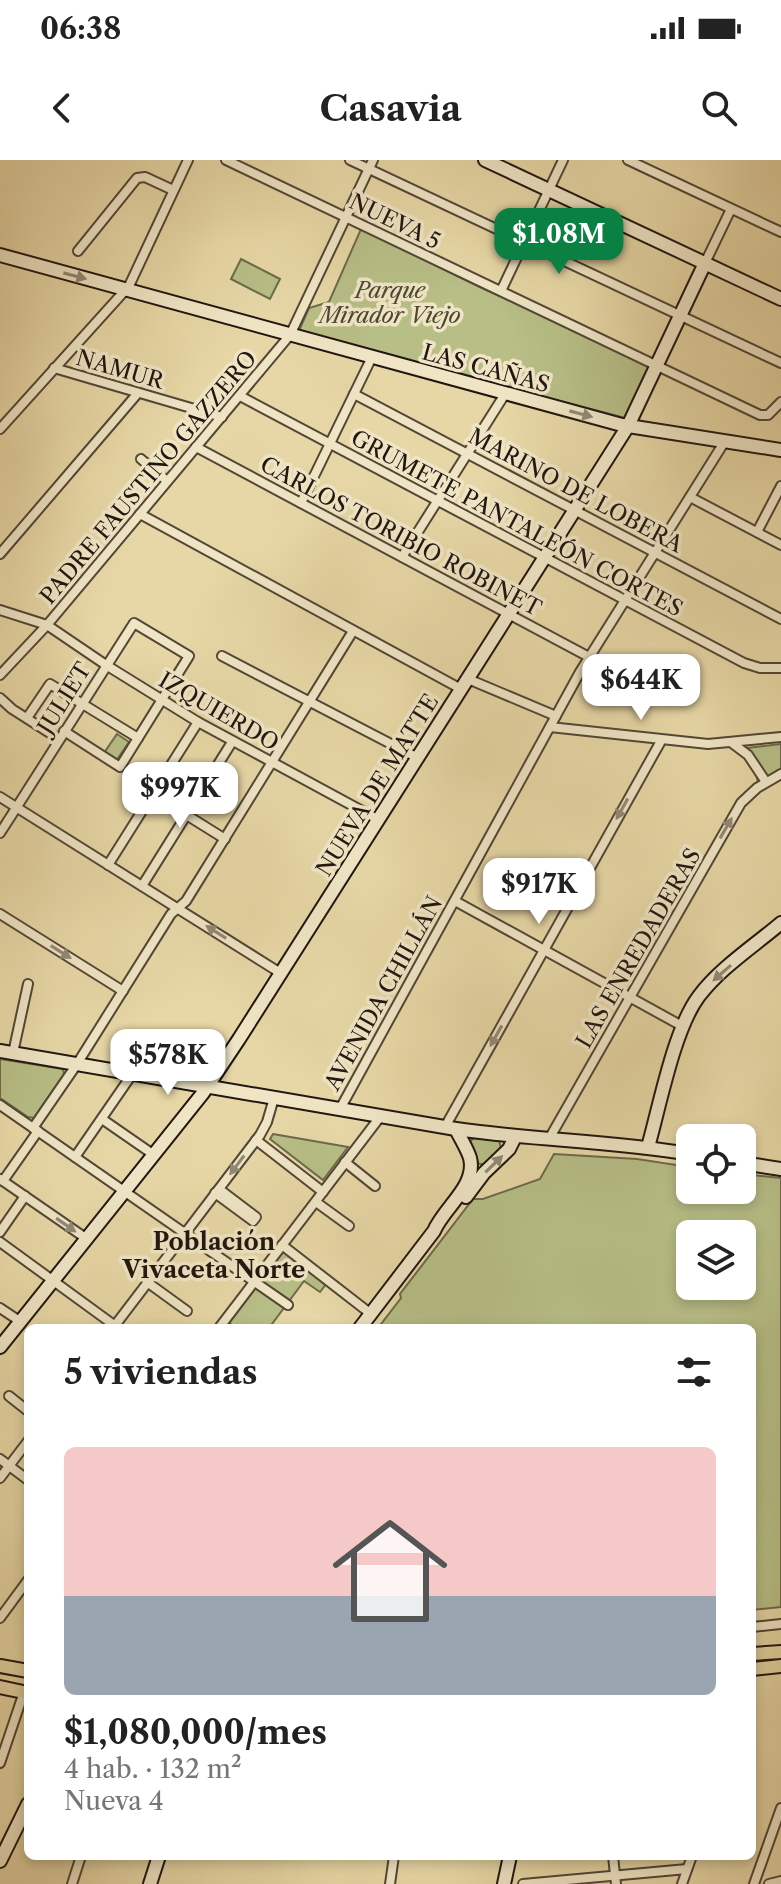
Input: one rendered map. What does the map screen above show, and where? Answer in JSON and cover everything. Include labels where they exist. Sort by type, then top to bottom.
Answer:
[{"type":"main road","points":[[756,1654],[781,1652]]},
{"type":"main road","points":[[0,1666],[24,1670]]},
{"type":"main road","points":[[756,1669],[781,1666]]},
{"type":"main road","points":[[0,1687],[24,1693]]},
{"type":"street","points":[[0,429],[129,286],[188,160]]},
{"type":"street","name":"NUEVA 5","points":[[226,160],[766,416],[781,402]]},
{"type":"street","points":[[350,160],[371,164],[524,242],[781,363]]},
{"type":"street","points":[[485,160],[781,299]]},
{"type":"street","points":[[501,291],[563,160]]},
{"type":"street","points":[[628,160],[781,232]]},
{"type":"street","name":"PADRE FAUSTINO GAZZERO","points":[[0,675],[47,625],[290,335],[371,164]]},
{"type":"street","points":[[78,251],[137,178],[145,177],[173,190]]},
{"type":"street","name":"NUEVA DE MATTE","points":[[0,1347],[208,1086],[282,974],[628,426],[731,209]]},
{"type":"street","name":"LAS CAÑAS","points":[[0,255],[628,426],[781,450]]},
{"type":"street","points":[[301,503],[372,357]]},
{"type":"street","name":"NAMUR","points":[[54,368],[222,417]]},
{"type":"street","points":[[0,554],[138,393]]},
{"type":"street","name":"MARINO DE LOBERA","points":[[354,394],[781,619]]},
{"type":"street","points":[[402,557],[505,394]]},
{"type":"street","name":"GRUMETE PANTALEÓN CORTES","points":[[240,396],[750,666],[781,668]]},
{"type":"street","name":"AVENIDA CHILLÁN","points":[[340,1109],[589,657],[725,441]]},
{"type":"street","name":"CARLOS TORIBIO ROBINET","points":[[196,447],[589,657]]},
{"type":"street","points":[[141,459],[167,481]]},
{"type":"street","points":[[757,532],[781,486]]},
{"type":"street","points":[[690,497],[781,545]]},
{"type":"street","points":[[140,514],[353,631],[464,684],[556,716]]},
{"type":"street","name":"IZQUIERDO","points":[[0,610],[47,625],[162,701],[379,820]]},
{"type":"street","name":"JULIET","points":[[0,833],[134,623],[189,656],[162,701]]},
{"type":"street","points":[[87,1239],[2,1180],[171,914],[186,901],[353,631]]},
{"type":"street","points":[[222,656],[418,758]]},
{"type":"street","points":[[27,718],[50,684],[138,738]]},
{"type":"street","points":[[0,698],[27,718],[120,767],[162,701]]},
{"type":"street","points":[[108,865],[198,722]]},
{"type":"street","points":[[550,727],[661,741],[732,743],[781,737]]},
{"type":"street","points":[[450,1128],[544,950],[661,741]]},
{"type":"street","points":[[142,886],[232,742]]},
{"type":"street","points":[[732,743],[748,755],[766,782]]},
{"type":"street","name":"LAS ENREDADERAS","points":[[549,1139],[741,803],[752,792],[781,774]]},
{"type":"street","points":[[153,794],[225,839]]},
{"type":"street","points":[[0,797],[282,974]]},
{"type":"street","points":[[455,901],[682,1026]]},
{"type":"street","points":[[0,914],[123,991]]},
{"type":"street","points":[[648,1147],[682,1026],[691,1007],[707,987],[781,923]]},
{"type":"street","points":[[28,984],[7,1052],[450,1128],[676,1152]]},
{"type":"street","points":[[75,1157],[133,1073]]},
{"type":"street","points":[[117,1324],[256,1140],[267,1122],[274,1098]]},
{"type":"street","points":[[0,1105],[288,1305]]},
{"type":"street","points":[[226,1324],[255,1281],[380,1117]]},
{"type":"street","points":[[102,1119],[154,1155]]},
{"type":"street","points":[[363,1324],[434,1231],[470,1177],[470,1158],[450,1128]]},
{"type":"street","points":[[434,1231],[446,1222],[484,1173],[509,1149],[515,1137]]},
{"type":"street","points":[[256,1140],[323,1192]]},
{"type":"street","points":[[345,1162],[375,1186]]},
{"type":"street","points":[[756,1165],[781,1169]]},
{"type":"street","points":[[217,1191],[238,1206]]},
{"type":"street","points":[[0,1232],[25,1196]]},
{"type":"street","points":[[316,1202],[349,1226]]},
{"type":"street","points":[[0,1242],[111,1324]]},
{"type":"street","points":[[282,1245],[371,1314]]},
{"type":"street","points":[[147,1282],[187,1311]]},
{"type":"street","points":[[0,1308],[21,1322]]},
{"type":"street","points":[[9,1396],[24,1408]]},
{"type":"street","points":[[0,1478],[24,1446]]},
{"type":"street","points":[[0,1459],[24,1477]]},
{"type":"street","points":[[0,1618],[24,1585]]},
{"type":"street","points":[[756,1627],[781,1624]]},
{"type":"street","points":[[0,1763],[24,1698]]},
{"type":"street","points":[[754,1884],[781,1808]]},
{"type":"street","points":[[0,1861],[24,1812]]},
{"type":"street","points":[[72,1884],[80,1860]]},
{"type":"street","points":[[150,1884],[158,1860]]},
{"type":"street","points":[[390,1884],[393,1860]]},
{"type":"street","points":[[504,1884],[509,1860]]},
{"type":"street","points":[[614,1860],[616,1880]]},
{"type":"street","points":[[682,1884],[690,1860]]},
{"type":"street","points":[[523,1884],[616,1880],[687,1869]]},
{"type":"street","points":[[769,1884],[781,1881]]},
{"type":"green space","name":"Parque Mirador Viejo","points":[[361,229],[484,289],[651,364],[625,418],[298,333],[309,308],[329,302]]},
{"type":"green space","points":[[241,259],[280,279],[270,299],[231,279]]},
{"type":"green space","points":[[117,734],[129,742],[116,761],[104,753]]},
{"type":"green space","points":[[781,744],[781,775],[759,787],[755,769],[738,749]]},
{"type":"green space","points":[[0,1059],[63,1069],[64,1074],[34,1118],[0,1098]]},
{"type":"green space","points":[[273,1134],[348,1147],[323,1180],[270,1139]]},
{"type":"green space","points":[[474,1138],[499,1141],[502,1151],[485,1164],[479,1164],[468,1143]]},
{"type":"green space","points":[[554,1154],[676,1165],[676,1204],[756,1204],[756,1175],[781,1178],[781,1607],[756,1610],[756,1324],[381,1324],[401,1298],[400,1294],[473,1199],[483,1199],[540,1179]]},
{"type":"green space","points":[[284,1250],[327,1283],[320,1292],[304,1281],[272,1324],[229,1323]]},
{"type":"district","name":"Población Vivaceta Norte","points":[[214,1256]]}]
